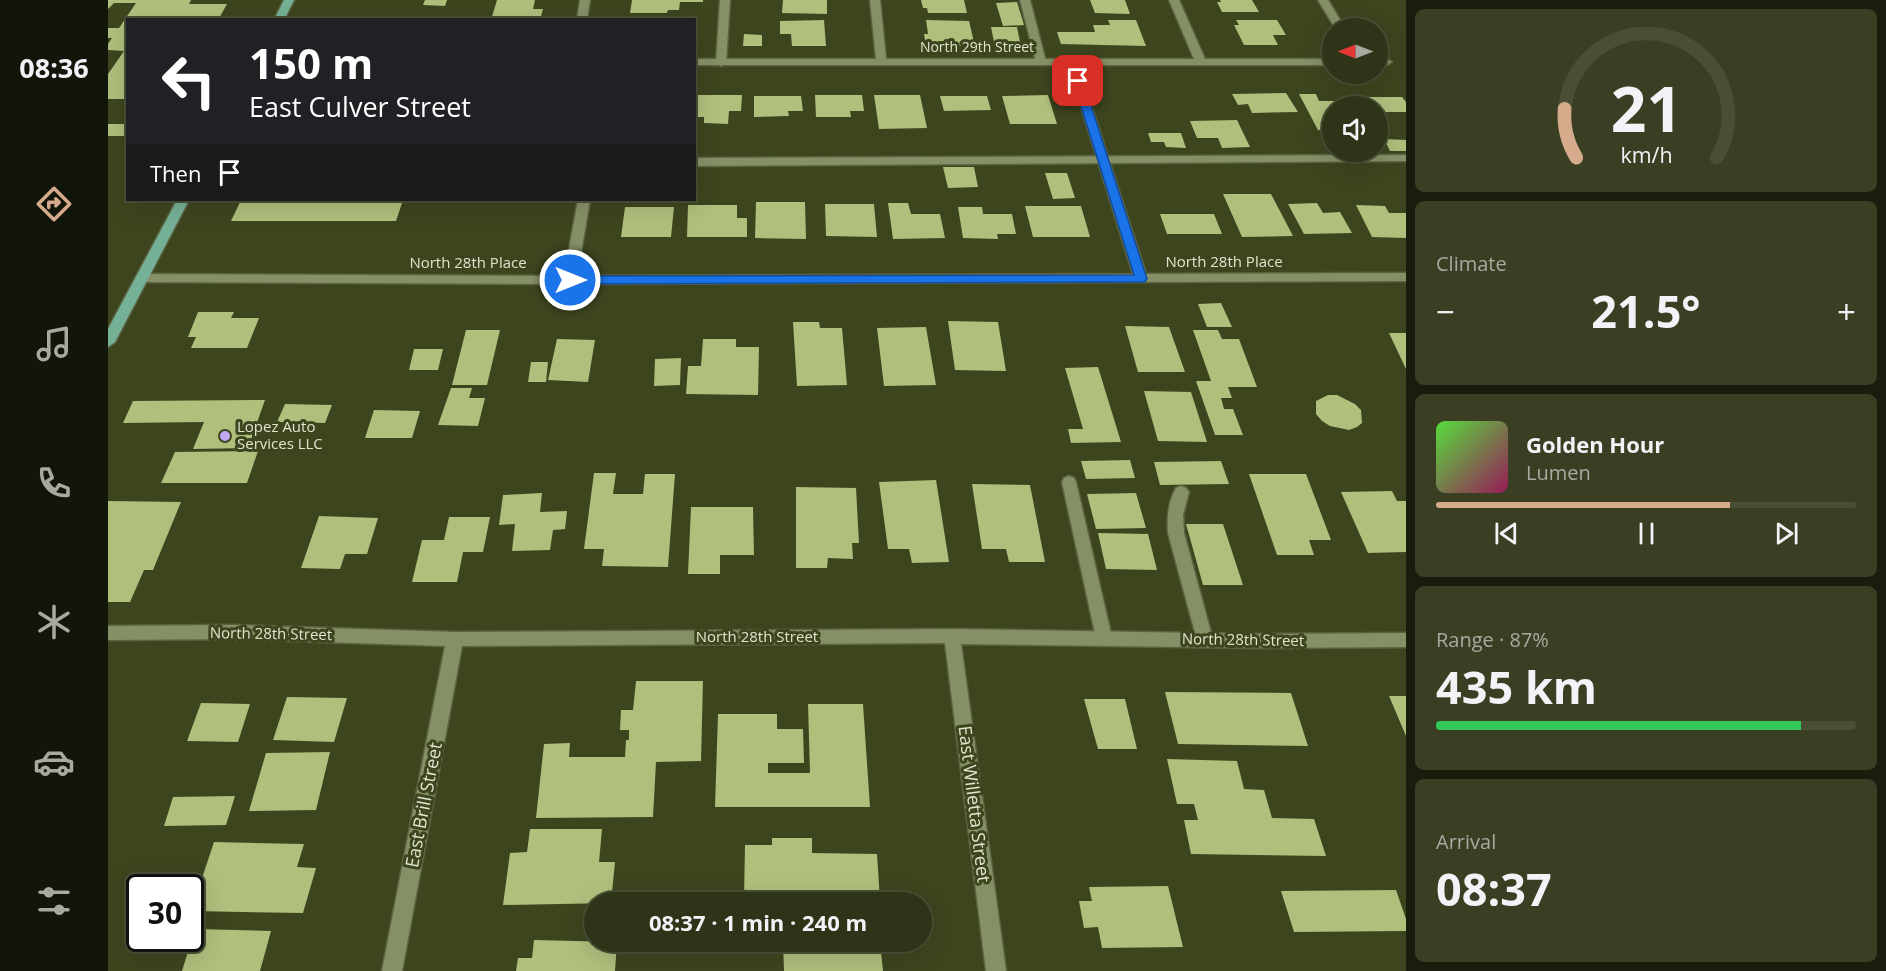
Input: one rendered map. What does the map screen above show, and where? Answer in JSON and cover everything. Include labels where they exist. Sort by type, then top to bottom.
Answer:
[{"type":"main road","points":[[280,18],[289,0]]},
{"type":"main road","points":[[108,342],[182,201]]},
{"type":"street","points":[[582,18],[585,0]]},
{"type":"street","points":[[721,63],[725,0]]},
{"type":"street","points":[[875,0],[881,62]]},
{"type":"street","points":[[1025,0],[1041,62]]},
{"type":"street","points":[[1174,0],[1201,62]]},
{"type":"street","points":[[1323,0],[1334,18]]},
{"type":"street","name":"North 29th Street","points":[[696,62],[1322,62]]},
{"type":"street","points":[[1072,62],[1141,279]]},
{"type":"street","points":[[696,162],[1406,159]]},
{"type":"street","points":[[570,280],[584,201]]},
{"type":"street","name":"North 28th Place","points":[[141,278],[570,280],[1406,277]]},
{"type":"street","points":[[1069,482],[1104,638]]},
{"type":"street","points":[[1181,492],[1175,515],[1176,533],[1205,640]]},
{"type":"street","name":"North 28th Street","points":[[108,633],[234,632],[455,639],[952,636],[1406,640]]},
{"type":"street","name":"East Willetta Street","points":[[952,636],[996,971]]},
{"type":"street","name":"East Brill Street","points":[[392,971],[455,639]]},
{"type":"building","points":[[108,0],[191,0],[189,4],[227,4],[219,18],[126,18],[126,99],[108,99],[108,74],[124,51],[108,50],[108,44],[112,38],[108,38],[108,28],[119,28],[136,3],[114,3],[108,9]]},
{"type":"building","points":[[425,0],[447,0],[445,6],[423,5]]},
{"type":"building","points":[[497,0],[535,0],[533,9],[543,9],[541,18],[492,18]]},
{"type":"building","points":[[632,0],[703,0],[703,2],[680,2],[679,10],[668,10],[667,13],[630,13]]},
{"type":"building","points":[[783,0],[827,0],[827,14],[782,13]]},
{"type":"building","points":[[921,0],[964,0],[967,13],[928,13],[927,8],[923,8]]},
{"type":"building","points":[[1090,0],[1125,0],[1130,14],[1095,13]]},
{"type":"building","points":[[1220,0],[1252,0],[1259,12],[1222,12],[1217,2],[1221,2]]},
{"type":"building","points":[[1017,2],[1024,25],[1003,26],[996,3]]},
{"type":"building","points":[[824,20],[826,46],[792,46],[791,34],[780,34],[780,21]]},
{"type":"building","points":[[926,20],[969,21],[975,46],[926,46],[924,34],[928,34]]},
{"type":"building","points":[[1108,20],[1136,20],[1146,46],[1061,44],[1057,32],[1095,32],[1093,25],[1110,25]]},
{"type":"building","points":[[1236,20],[1277,20],[1286,35],[1273,35],[1278,45],[1244,45],[1234,25],[1239,25]]},
{"type":"building","points":[[991,27],[1017,27],[1020,42],[994,42]]},
{"type":"building","points":[[744,34],[762,35],[762,46],[743,46]]},
{"type":"building","points":[[1286,93],[1298,112],[1252,113],[1248,104],[1238,105],[1232,94]]},
{"type":"building","points":[[1299,94],[1316,94],[1319,101],[1322,101],[1322,130],[1318,130]]},
{"type":"building","points":[[696,95],[742,95],[741,111],[729,111],[728,124],[704,123],[704,117],[696,117]]},
{"type":"building","points":[[815,95],[862,95],[864,111],[850,111],[851,117],[816,117]]},
{"type":"building","points":[[874,95],[920,95],[927,128],[879,129]]},
{"type":"building","points":[[1048,95],[1057,124],[1010,124],[1002,96]]},
{"type":"building","points":[[754,96],[801,96],[803,111],[788,111],[789,116],[754,117]]},
{"type":"building","points":[[940,96],[987,96],[991,110],[944,111]]},
{"type":"building","points":[[1388,97],[1402,97],[1406,102],[1406,112],[1388,112]]},
{"type":"building","points":[[1237,120],[1250,147],[1222,148],[1218,138],[1197,138],[1190,121]]},
{"type":"building","points":[[108,124],[126,124],[126,136],[108,136]]},
{"type":"building","points":[[1148,133],[1181,133],[1186,148],[1166,147],[1164,142],[1151,142]]},
{"type":"building","points":[[1388,139],[1406,140],[1406,151],[1390,151]]},
{"type":"building","points":[[943,167],[974,167],[978,187],[948,188]]},
{"type":"building","points":[[1045,173],[1067,173],[1075,198],[1053,199]]},
{"type":"building","points":[[1223,194],[1271,194],[1293,236],[1242,237]]},
{"type":"building","points":[[241,201],[403,201],[396,221],[231,221]]},
{"type":"building","points":[[756,202],[805,202],[806,239],[755,238]]},
{"type":"building","points":[[888,203],[908,203],[911,214],[940,214],[945,238],[893,239]]},
{"type":"building","points":[[1317,203],[1323,213],[1340,212],[1352,233],[1304,234],[1288,204]]},
{"type":"building","points":[[825,204],[874,204],[877,237],[826,236]]},
{"type":"building","points":[[688,205],[737,205],[737,218],[747,218],[747,237],[687,237]]},
{"type":"building","points":[[1356,205],[1385,206],[1389,213],[1406,213],[1406,238],[1372,237]]},
{"type":"building","points":[[1025,206],[1081,206],[1090,237],[1033,237]]},
{"type":"building","points":[[625,207],[674,207],[671,237],[621,237]]},
{"type":"building","points":[[958,207],[982,207],[983,214],[1012,214],[1016,234],[997,234],[998,239],[963,238]]},
{"type":"building","points":[[1160,214],[1214,214],[1222,234],[1167,234]]},
{"type":"building","points":[[1221,303],[1232,327],[1207,327],[1198,304]]},
{"type":"building","points":[[198,312],[234,312],[231,318],[259,318],[247,348],[191,348],[196,337],[188,337]]},
{"type":"building","points":[[948,321],[998,322],[1006,371],[955,370]]},
{"type":"building","points":[[793,322],[819,322],[820,328],[842,328],[847,385],[797,386]]},
{"type":"building","points":[[1125,326],[1169,327],[1185,372],[1138,372]]},
{"type":"building","points":[[926,327],[936,385],[884,386],[877,328]]},
{"type":"building","points":[[466,330],[500,330],[487,385],[452,385]]},
{"type":"building","points":[[1193,330],[1218,330],[1222,339],[1239,339],[1257,387],[1228,387],[1232,398],[1221,398],[1224,409],[1233,409],[1243,435],[1215,435],[1196,381],[1211,381]]},
{"type":"building","points":[[1389,333],[1406,333],[1406,369]]},
{"type":"building","points":[[557,339],[595,340],[588,382],[548,380]]},
{"type":"building","points":[[703,339],[736,339],[736,347],[759,347],[758,395],[686,394],[688,366],[701,366]]},
{"type":"building","points":[[414,349],[443,349],[438,370],[409,370]]},
{"type":"building","points":[[681,358],[680,385],[654,386],[655,359]]},
{"type":"building","points":[[531,362],[548,362],[546,382],[528,382]]},
{"type":"building","points":[[1098,367],[1121,442],[1071,443],[1068,429],[1083,429],[1065,368]]},
{"type":"building","points":[[451,388],[472,388],[469,398],[485,398],[478,426],[438,425]]},
{"type":"building","points":[[1144,391],[1191,392],[1207,442],[1158,441]]},
{"type":"building","points":[[1328,395],[1337,395],[1355,404],[1361,410],[1362,423],[1349,430],[1330,426],[1322,421],[1316,414],[1316,401]]},
{"type":"building","name":"Lopez Auto Services LLC","points":[[265,400],[248,448],[193,449],[204,422],[123,423],[133,401]]},
{"type":"building","points":[[285,404],[332,405],[325,423],[277,422]]},
{"type":"building","points":[[374,410],[420,411],[412,438],[365,438]]},
{"type":"building","points":[[258,451],[247,483],[161,483],[175,452]]},
{"type":"building","points":[[1130,460],[1135,478],[1086,479],[1081,461]]},
{"type":"building","points":[[1221,461],[1229,484],[1160,485],[1154,462]]},
{"type":"building","points":[[594,473],[616,473],[613,494],[643,494],[645,474],[675,474],[668,567],[602,566],[604,549],[584,549]]},
{"type":"building","points":[[1249,474],[1306,474],[1331,540],[1309,540],[1314,555],[1277,555]]},
{"type":"building","points":[[936,480],[949,562],[912,563],[909,549],[888,549],[879,482]]},
{"type":"building","points":[[972,484],[1030,485],[1045,562],[1009,562],[1006,549],[982,549]]},
{"type":"building","points":[[796,487],[856,488],[859,543],[852,543],[853,559],[828,558],[827,568],[796,568]]},
{"type":"building","points":[[1392,491],[1397,501],[1406,501],[1406,552],[1368,553],[1341,492]]},
{"type":"building","points":[[542,493],[540,512],[567,511],[565,529],[553,530],[550,550],[512,551],[515,524],[499,525],[503,495]]},
{"type":"building","points":[[1136,493],[1146,528],[1096,529],[1087,494]]},
{"type":"building","points":[[108,501],[181,502],[153,570],[144,570],[130,602],[108,602]]},
{"type":"building","points":[[691,507],[753,507],[754,555],[720,555],[720,574],[688,574]]},
{"type":"building","points":[[319,516],[378,518],[367,554],[345,554],[340,569],[301,568]]},
{"type":"building","points":[[449,517],[490,517],[483,552],[463,552],[457,582],[412,582],[422,540],[444,540]]},
{"type":"building","points":[[1186,524],[1223,524],[1243,585],[1203,585]]},
{"type":"building","points":[[1098,533],[1148,534],[1157,570],[1106,569]]},
{"type":"building","points":[[636,681],[703,681],[701,761],[656,762],[653,817],[536,818],[544,744],[570,743],[569,757],[625,757],[629,730],[620,730],[621,710],[633,710]]},
{"type":"building","points":[[1165,692],[1291,693],[1308,746],[1178,744]]},
{"type":"building","points":[[1389,696],[1406,696],[1406,736]]},
{"type":"building","points":[[287,697],[347,698],[334,742],[273,740]]},
{"type":"building","points":[[1084,699],[1125,699],[1137,749],[1098,749]]},
{"type":"building","points":[[201,703],[250,704],[238,742],[187,741]]},
{"type":"building","points":[[808,704],[863,704],[870,807],[715,807],[718,714],[777,714],[777,729],[803,729],[804,763],[768,763],[768,773],[810,773]]},
{"type":"building","points":[[330,752],[316,810],[249,811],[266,753]]},
{"type":"building","points":[[1167,759],[1237,761],[1244,789],[1264,790],[1272,818],[1314,819],[1326,856],[1191,854],[1184,820],[1198,820],[1194,804],[1177,804]]},
{"type":"building","points":[[235,796],[226,825],[164,826],[173,797]]},
{"type":"building","points":[[530,829],[602,829],[599,862],[615,862],[612,892],[584,892],[584,904],[503,905],[510,853],[527,852]]},
{"type":"building","points":[[772,838],[812,838],[812,853],[877,854],[879,892],[744,892],[745,845],[772,845]]},
{"type":"building","points":[[214,842],[304,844],[297,867],[316,868],[303,913],[204,911],[203,874]]},
{"type":"building","points":[[1168,886],[1183,947],[1102,948],[1098,927],[1084,928],[1079,901],[1092,901],[1089,887]]},
{"type":"building","points":[[1396,890],[1406,919],[1406,931],[1294,932],[1281,891]]},
{"type":"building","points":[[204,929],[271,931],[260,971],[182,971],[188,952],[204,952]]},
{"type":"building","points":[[534,940],[584,941],[584,952],[616,952],[615,971],[516,971],[518,958],[532,958]]},
{"type":"building","points":[[783,952],[881,952],[883,971],[784,971]]},
{"type":"place","name":"Lopez Auto Services LLC","points":[[225,436]]},
{"type":"route","points":[[570,280],[1141,279],[1078,81]]}]
